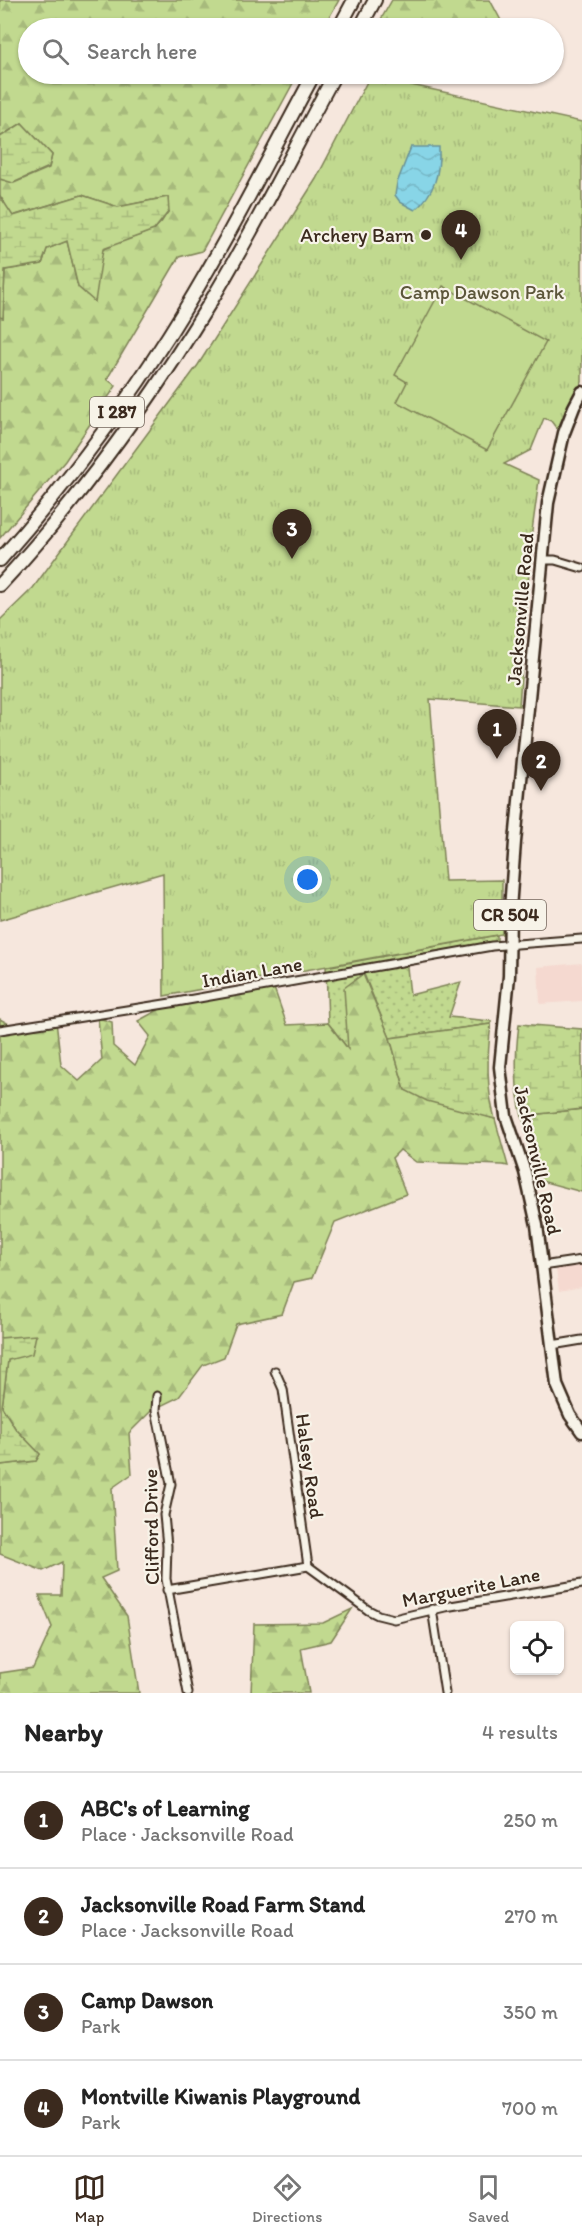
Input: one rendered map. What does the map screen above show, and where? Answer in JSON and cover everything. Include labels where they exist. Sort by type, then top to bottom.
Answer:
[{"type":"highway","points":[[344,18],[354,0]]},
{"type":"highway","points":[[365,18],[375,0]]},
{"type":"highway","name":"I 287","points":[[0,560],[82,459],[169,335],[206,273],[309,84]]},
{"type":"highway","name":"I 287","points":[[0,585],[77,493],[166,370],[222,283],[330,84]]},
{"type":"main road","name":"Jacksonville Road","points":[[582,392],[571,414],[558,453],[548,502],[515,842],[507,1005],[501,1054],[501,1083],[506,1116],[537,1225],[555,1373],[561,1397],[582,1432]]},
{"type":"street","points":[[543,560],[555,560],[582,568]]},
{"type":"street","name":"Indian Lane","points":[[0,1030],[171,1003],[510,944],[582,939]]},
{"type":"street","points":[[542,1266],[582,1260]]},
{"type":"street","points":[[552,1345],[582,1340]]},
{"type":"street","name":"Halsey Road","points":[[275,1371],[283,1389],[308,1566]]},
{"type":"street","name":"Clifford Drive","points":[[157,1396],[156,1410],[171,1484],[164,1515],[167,1546],[165,1579],[188,1693]]},
{"type":"street","points":[[168,1590],[308,1566]]},
{"type":"street","name":"Marguerite Lane","points":[[308,1566],[378,1616],[394,1618],[432,1609],[582,1584]]},
{"type":"street","points":[[432,1609],[445,1693]]},
{"type":"shaded area","points":[[582,963],[582,1001],[540,1004],[538,967]]},
{"type":"shaded area","points":[[582,1258],[582,1287],[559,1291],[555,1262]]},
{"type":"green space","points":[[0,0],[339,0],[329,18],[18,18],[18,84],[293,84],[202,251],[179,257],[107,379],[116,386],[65,461],[0,538],[0,317],[3,318],[5,270],[42,264],[47,249],[67,241],[78,287],[94,260],[105,248],[147,232],[163,220],[168,197],[118,207],[82,195],[12,216],[0,196],[0,179],[14,183],[49,168],[52,155],[22,123],[0,137]]},
{"type":"green space","points":[[392,0],[490,0],[500,18],[382,18]]},
{"type":"green space","name":"Camp Dawson Park","points":[[366,84],[407,84],[582,122],[582,382],[557,429],[551,421],[544,418],[531,450],[504,464],[539,480],[532,531],[519,706],[430,699],[445,881],[502,880],[502,934],[164,996],[163,873],[0,920],[0,620],[33,588],[198,365],[316,179]]},
{"type":"green space","points":[[22,123],[52,155],[49,167],[13,183],[0,179],[0,137]]},
{"type":"green space","points":[[82,195],[118,207],[168,197],[169,211],[154,230],[103,249],[95,302],[78,287],[67,241],[47,249],[42,264],[5,270],[3,318],[0,317],[0,196],[13,216]]},
{"type":"green space","points":[[443,286],[546,342],[487,450],[397,402],[407,382],[395,375]]},
{"type":"green space","points":[[497,935],[497,944],[406,958],[410,995],[461,982],[449,1017],[491,1021],[491,1024],[390,1038],[364,974],[349,1050],[328,1023],[326,967]]},
{"type":"green space","points":[[363,974],[390,1038],[405,1090],[495,1119],[508,1166],[416,1162],[400,1150],[392,1158],[406,1194],[335,1222],[312,1278],[294,1282],[282,1314],[236,1324],[224,1357],[203,1365],[179,1397],[152,1410],[129,1433],[132,1474],[112,1488],[117,1571],[101,1578],[127,1616],[139,1693],[0,1693],[0,1673],[33,1668],[52,1627],[39,1595],[61,1595],[62,1562],[43,1571],[0,1554],[0,1465],[36,1461],[40,1454],[15,1428],[2,1407],[8,1360],[36,1336],[0,1338],[0,1019],[18,1029],[56,1021],[61,1065],[79,1081],[102,1060],[98,1018],[112,1022],[113,1046],[135,1065],[150,1036],[138,1021],[160,1009],[274,988],[287,1025],[328,1023],[348,1049],[344,988]]},
{"type":"green space","points":[[491,1024],[488,1072],[495,1119],[427,1101],[405,1090],[390,1038]]},
{"type":"green space","points":[[519,1024],[582,1029],[582,1109],[522,1116],[516,1070]]},
{"type":"green space","points":[[582,1109],[582,1192],[541,1181],[522,1116]]},
{"type":"green space","points":[[36,1335],[32,1354],[8,1360],[2,1407],[15,1428],[40,1454],[36,1461],[0,1465],[0,1338]]},
{"type":"green space","points":[[352,1609],[331,1641],[301,1648],[309,1693],[251,1693],[254,1624],[323,1623]]},
{"type":"water","points":[[411,147],[439,147],[435,182],[427,197],[415,210],[400,202],[395,195],[397,183]]},
{"type":"place","name":"Archery Barn","points":[[426,235]]},
{"type":"place","name":"Montville Kiwanis Playground","points":[[461,260]]},
{"type":"place","name":"Camp Dawson","points":[[292,559]]},
{"type":"place","name":"ABC's of Learning","points":[[497,759]]},
{"type":"place","name":"Jacksonville Road Farm Stand","points":[[541,791]]}]
